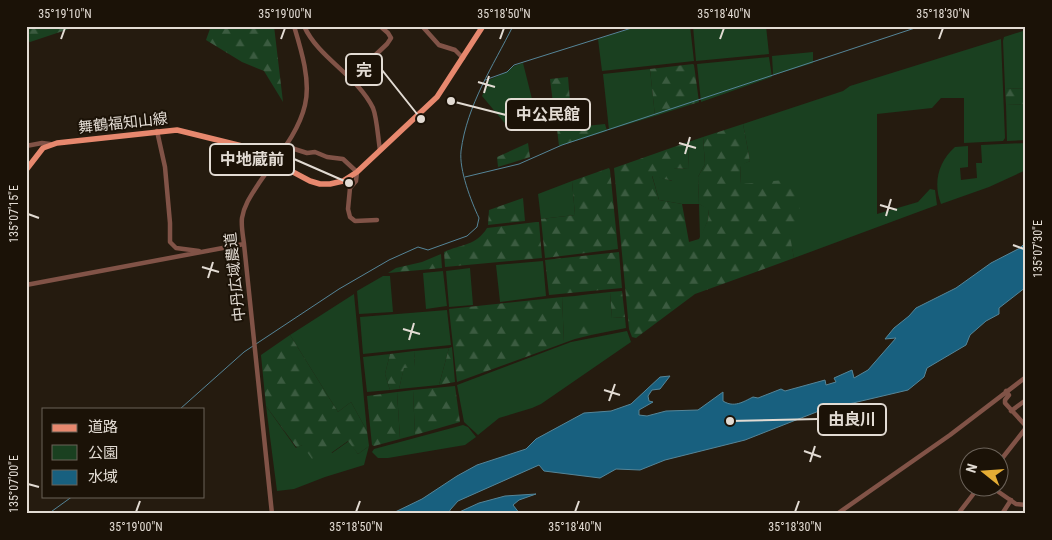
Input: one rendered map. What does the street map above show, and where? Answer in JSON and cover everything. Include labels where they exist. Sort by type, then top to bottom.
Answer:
[{"type":"main road","name":"舞鶴福知山線","points":[[50,144],[177,130],[246,147],[310,181],[330,184],[357,172],[437,97],[483,26]]},
{"type":"main road","points":[[26,170],[44,148],[50,144]]},
{"type":"street","name":"中丹広域農道","points":[[272,514],[242,217],[253,192],[285,146],[306,104],[305,71],[294,26]]},
{"type":"street","points":[[304,26],[312,42],[350,79],[374,110],[380,150]]},
{"type":"street","points":[[350,79],[391,38],[380,26]]},
{"type":"street","points":[[422,26],[440,44],[455,50],[463,58]]},
{"type":"street","points":[[157,131],[165,167],[170,242],[176,248],[204,252]]},
{"type":"street","points":[[26,146],[42,143],[50,144]]},
{"type":"street","points":[[285,146],[307,153],[315,152],[327,157],[342,159],[357,172],[356,181],[350,188],[348,209],[350,217],[355,221],[377,220]]},
{"type":"street","points":[[342,180],[350,188]]},
{"type":"street","points":[[26,285],[244,246]]},
{"type":"street","points":[[837,514],[950,435],[1026,377]]},
{"type":"street","points":[[1006,391],[1009,394],[1005,403],[1026,427],[1010,448]]},
{"type":"street","points":[[1011,411],[1026,400]]},
{"type":"street","points":[[958,514],[970,498]]},
{"type":"street","points":[[1008,498],[1016,504],[1026,505]]},
{"type":"street","points":[[1002,514],[1011,500]]},
{"type":"street","points":[[842,514],[849,505]]},
{"type":"green space","points":[[26,26],[73,26],[30,42],[26,41]]},
{"type":"green space","points":[[211,26],[274,26],[283,102],[264,71],[242,62],[206,40]]},
{"type":"green space","points":[[639,26],[690,26],[694,61],[602,71],[598,39]]},
{"type":"green space","points":[[693,26],[766,26],[769,54],[696,61]]},
{"type":"green space","points":[[1026,30],[1026,88],[1005,89],[1004,37]]},
{"type":"green space","points":[[1001,39],[1005,138],[1003,141],[964,143],[964,98],[941,98],[932,108],[877,114],[877,214],[918,202],[930,189],[935,190],[937,205],[794,258],[788,229],[741,184],[740,165],[750,161],[743,124],[843,91],[850,86]]},
{"type":"green space","points":[[813,52],[813,63],[773,74],[772,56]]},
{"type":"green space","points":[[769,57],[772,77],[701,102],[697,64]]},
{"type":"green space","points":[[523,63],[533,103],[519,114],[508,127],[482,96],[489,80]]},
{"type":"green space","points":[[693,64],[699,102],[655,116],[650,69]]},
{"type":"green space","points":[[650,69],[655,116],[609,130],[603,74]]},
{"type":"green space","points":[[568,77],[572,125],[556,127],[550,79]]},
{"type":"green space","points":[[1026,88],[1026,104],[1006,105],[1005,89]]},
{"type":"green space","points":[[1026,104],[1026,140],[1007,141],[1006,105]]},
{"type":"green space","points":[[605,124],[607,131],[559,146],[557,129]]},
{"type":"green space","points":[[743,124],[750,161],[740,166],[741,184],[796,179],[801,220],[789,230],[794,258],[695,294],[636,338],[632,337],[629,329],[614,168],[688,142],[689,169],[673,168],[673,181],[652,176],[659,200],[682,204],[689,242],[699,239],[708,220],[709,210],[699,204],[698,177],[705,164],[703,137]]},
{"type":"green space","points":[[703,137],[705,164],[698,177],[699,204],[682,204],[659,200],[652,175],[672,181],[673,168],[689,169],[688,142]]},
{"type":"green space","points":[[528,143],[530,157],[498,167],[497,157]]},
{"type":"green space","points":[[1026,143],[1026,170],[989,187],[941,204],[937,181],[941,166],[955,147],[968,146],[968,167],[960,168],[961,180],[977,178],[976,163],[982,163],[981,145]]},
{"type":"green space","points":[[609,168],[618,249],[545,258],[541,219],[575,215],[572,181]]},
{"type":"green space","points":[[572,181],[575,215],[541,219],[538,194]]},
{"type":"green space","points":[[523,198],[525,221],[488,225],[489,210]]},
{"type":"green space","points":[[699,204],[709,209],[708,220],[700,239]]},
{"type":"green space","points":[[539,222],[542,258],[445,267],[444,252],[468,244],[483,234],[487,228]]},
{"type":"green space","points":[[619,252],[622,288],[549,295],[545,260]]},
{"type":"green space","points":[[441,254],[442,268],[388,273],[396,268],[422,262]]},
{"type":"green space","points":[[543,261],[546,296],[500,302],[496,265]]},
{"type":"green space","points":[[470,268],[473,305],[449,307],[446,271]]},
{"type":"green space","points":[[443,271],[447,306],[426,309],[423,273]]},
{"type":"green space","points":[[383,276],[390,276],[393,312],[359,314],[357,291]]},
{"type":"green space","points":[[622,291],[625,317],[612,318],[610,292]]},
{"type":"green space","points":[[610,292],[612,318],[625,317],[626,328],[591,335],[591,294]]},
{"type":"green space","points":[[354,294],[367,431],[351,402],[338,412],[290,335]]},
{"type":"green space","points":[[591,294],[591,335],[575,339],[575,296]]},
{"type":"green space","points":[[575,296],[575,339],[564,343],[562,297]]},
{"type":"green space","points":[[562,297],[564,343],[457,382],[449,309]]},
{"type":"green space","points":[[447,310],[451,345],[363,354],[360,317]]},
{"type":"green space","points":[[627,331],[631,342],[541,404],[499,418],[478,435],[464,422],[457,385],[571,342]]},
{"type":"green space","points":[[290,335],[338,412],[351,402],[367,431],[369,446],[358,454],[348,441],[331,453],[327,448],[312,459],[302,445],[297,448],[266,406],[261,355]]},
{"type":"green space","points":[[452,347],[455,382],[439,385],[449,348]]},
{"type":"green space","points":[[449,348],[439,385],[399,389],[404,367],[415,367],[414,351]]},
{"type":"green space","points":[[414,351],[415,367],[404,368],[399,389],[390,390],[385,374],[390,354]]},
{"type":"green space","points":[[390,354],[385,374],[390,390],[367,392],[363,357]]},
{"type":"green space","points":[[455,386],[460,422],[415,435],[413,390]]},
{"type":"green space","points":[[413,390],[415,435],[400,439],[397,392]]},
{"type":"green space","points":[[397,392],[400,439],[374,446],[372,445],[367,396]]},
{"type":"green space","points":[[266,406],[296,448],[302,445],[328,448],[332,453],[349,441],[358,454],[369,446],[364,465],[294,489],[277,491]]},
{"type":"green space","points":[[463,425],[468,427],[476,437],[465,445],[388,458],[378,458],[372,452],[374,449]]},
{"type":"water","points":[[1026,242],[1026,287],[999,308],[999,314],[986,321],[970,335],[966,345],[927,368],[924,377],[908,390],[819,411],[745,440],[665,460],[640,470],[616,469],[600,478],[544,471],[539,465],[458,501],[449,514],[391,514],[422,499],[477,465],[526,449],[536,439],[584,413],[611,411],[631,404],[660,377],[670,376],[660,389],[652,390],[648,396],[649,401],[653,402],[639,410],[639,415],[647,416],[666,411],[698,410],[723,392],[723,401],[735,404],[781,389],[785,391],[825,380],[826,385],[836,382],[834,378],[852,370],[854,378],[868,370],[896,338],[885,339],[916,308],[956,288],[991,263],[1020,248]]},
{"type":"water","points":[[536,494],[519,500],[513,505],[520,514],[455,514],[479,503],[505,496]]},
{"type":"waterway","points":[[256,344],[339,289],[389,260],[418,247],[428,250],[467,236],[477,227],[479,218],[469,194],[462,167],[461,151],[464,134],[475,102],[489,71],[513,26]]},
{"type":"waterway","points":[[485,80],[507,72],[514,65],[638,26]]},
{"type":"waterway","points":[[465,177],[519,164],[562,145],[921,26]]},
{"type":"waterway","points":[[181,408],[253,346]]},
{"type":"waterway","points":[[48,514],[70,498]]},
{"type":"place","name":"中公民館","points":[[451,101]]},
{"type":"place","name":"完","points":[[421,119]]},
{"type":"place","name":"中地蔵前","points":[[349,183]]},
{"type":"place","name":"由良川","points":[[730,421]]}]
